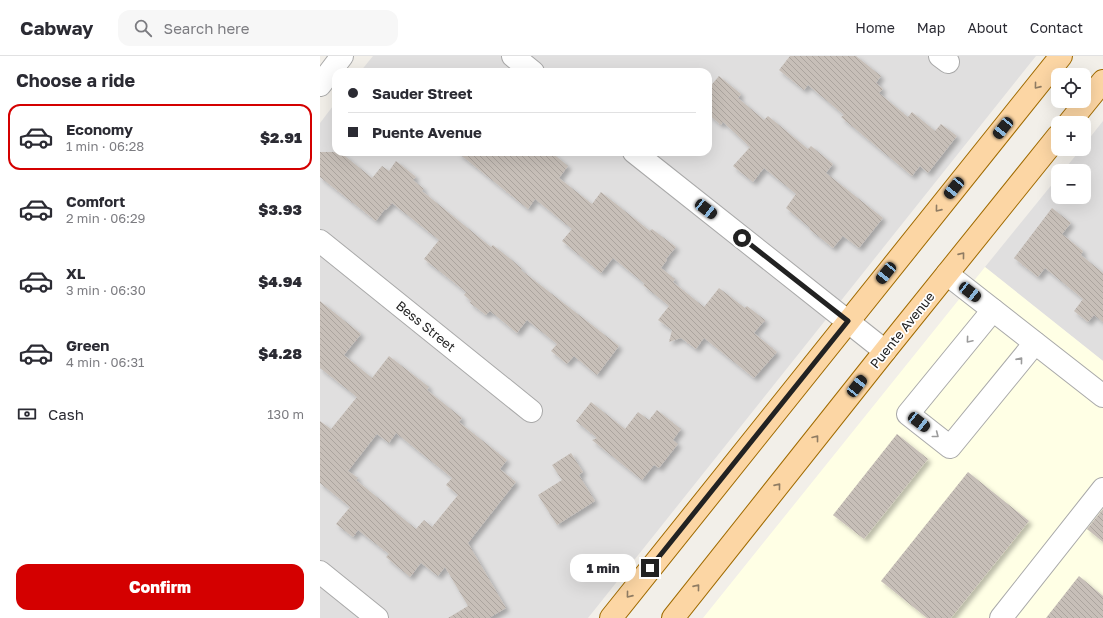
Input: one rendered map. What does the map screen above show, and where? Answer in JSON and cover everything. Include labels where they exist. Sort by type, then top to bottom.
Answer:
[{"type":"main road","points":[[611,618],[1061,56]]},
{"type":"main road","points":[[1075,116],[1103,80]]},
{"type":"main road","name":"Puente Avenue","points":[[673,618],[1051,145]]},
{"type":"street","points":[[333,68],[342,56]]},
{"type":"street","points":[[513,56],[528,68]]},
{"type":"street","points":[[320,85],[332,69]]},
{"type":"street","points":[[639,156],[885,351]]},
{"type":"street","name":"Bess Street","points":[[320,241],[531,410]]},
{"type":"street","points":[[947,274],[1103,396]]},
{"type":"street","points":[[994,310],[908,414],[950,447],[1035,343]]},
{"type":"street","points":[[1001,618],[1103,489]]},
{"type":"street","points":[[320,572],[377,618]]},
{"type":"shaded area","points":[[373,56],[1036,56],[588,618],[320,618],[320,123],[332,107],[332,156],[712,156],[712,68],[363,68]]},
{"type":"shaded area","points":[[1103,121],[1103,361],[985,267],[1051,186],[1051,204],[1091,204],[1091,164],[1069,164],[1075,156],[1091,156],[1091,136]]},
{"type":"shaded area","points":[[985,267],[1103,361],[1103,618],[703,618]]},
{"type":"building","points":[[790,56],[856,56],[881,76],[876,83],[883,89],[879,93],[908,117],[912,112],[935,131],[941,124],[957,136],[928,173],[920,166],[912,176],[841,117],[844,115],[808,85],[804,90],[779,70]]},
{"type":"building","points":[[719,76],[741,94],[738,98],[764,120],[768,116],[808,149],[811,146],[833,164],[826,173],[883,218],[859,248],[843,236],[833,248],[809,229],[810,228],[786,208],[796,194],[764,168],[753,182],[733,166],[750,147],[723,122],[721,125],[712,117],[712,84]]},
{"type":"building","points":[[320,152],[332,152],[332,156],[345,156],[372,178],[382,166],[389,171],[396,161],[416,177],[413,180],[424,189],[422,191],[491,247],[493,245],[522,269],[521,270],[619,346],[597,375],[574,356],[567,364],[551,351],[557,344],[527,320],[517,333],[490,311],[486,315],[470,303],[471,301],[464,295],[466,292],[424,259],[439,240],[392,203],[386,210],[385,209],[376,221],[320,177]]},
{"type":"building","points":[[462,156],[556,156],[568,166],[559,178],[592,204],[601,192],[650,231],[652,229],[676,247],[661,268],[675,279],[673,282],[704,307],[719,288],[745,308],[747,306],[765,320],[754,333],[777,352],[754,378],[704,338],[696,349],[681,338],[669,342],[672,330],[658,320],[669,306],[613,258],[601,273],[562,241],[572,229],[535,199],[528,209]]},
{"type":"building","points":[[1052,208],[1071,223],[1062,234],[1083,251],[1081,255],[1103,273],[1103,322],[1094,315],[1088,322],[1074,311],[1083,299],[1045,268],[1038,277],[1014,258]]},
{"type":"building","points":[[320,301],[361,334],[344,355],[372,378],[389,356],[429,387],[427,390],[462,418],[459,422],[507,460],[500,469],[516,482],[468,543],[506,608],[489,618],[448,618],[468,606],[445,567],[438,576],[421,563],[410,577],[386,557],[389,554],[358,530],[353,537],[336,524],[350,507],[320,483],[320,421],[331,429],[357,397],[320,368]],"holes":[[[396,433],[452,478],[446,485],[458,495],[432,527],[424,520],[416,529],[356,480],[358,478],[348,471],[377,434],[389,443]]]},
{"type":"building","points":[[591,402],[625,429],[638,412],[649,420],[657,410],[681,429],[673,440],[678,444],[659,468],[654,465],[642,480],[592,440],[597,438],[576,421]]},
{"type":"building","points":[[897,434],[928,459],[864,539],[833,515]]},
{"type":"building","points":[[571,453],[583,472],[579,475],[595,501],[557,525],[538,495],[562,480],[552,465]]},
{"type":"building","points":[[968,472],[1029,521],[951,618],[927,618],[881,581]]},
{"type":"building","points":[[1103,509],[1103,542],[1087,529]]},
{"type":"building","points":[[1079,576],[1103,596],[1103,618],[1046,618]]},
{"type":"route","points":[[650,568],[848,321],[742,238]]}]
